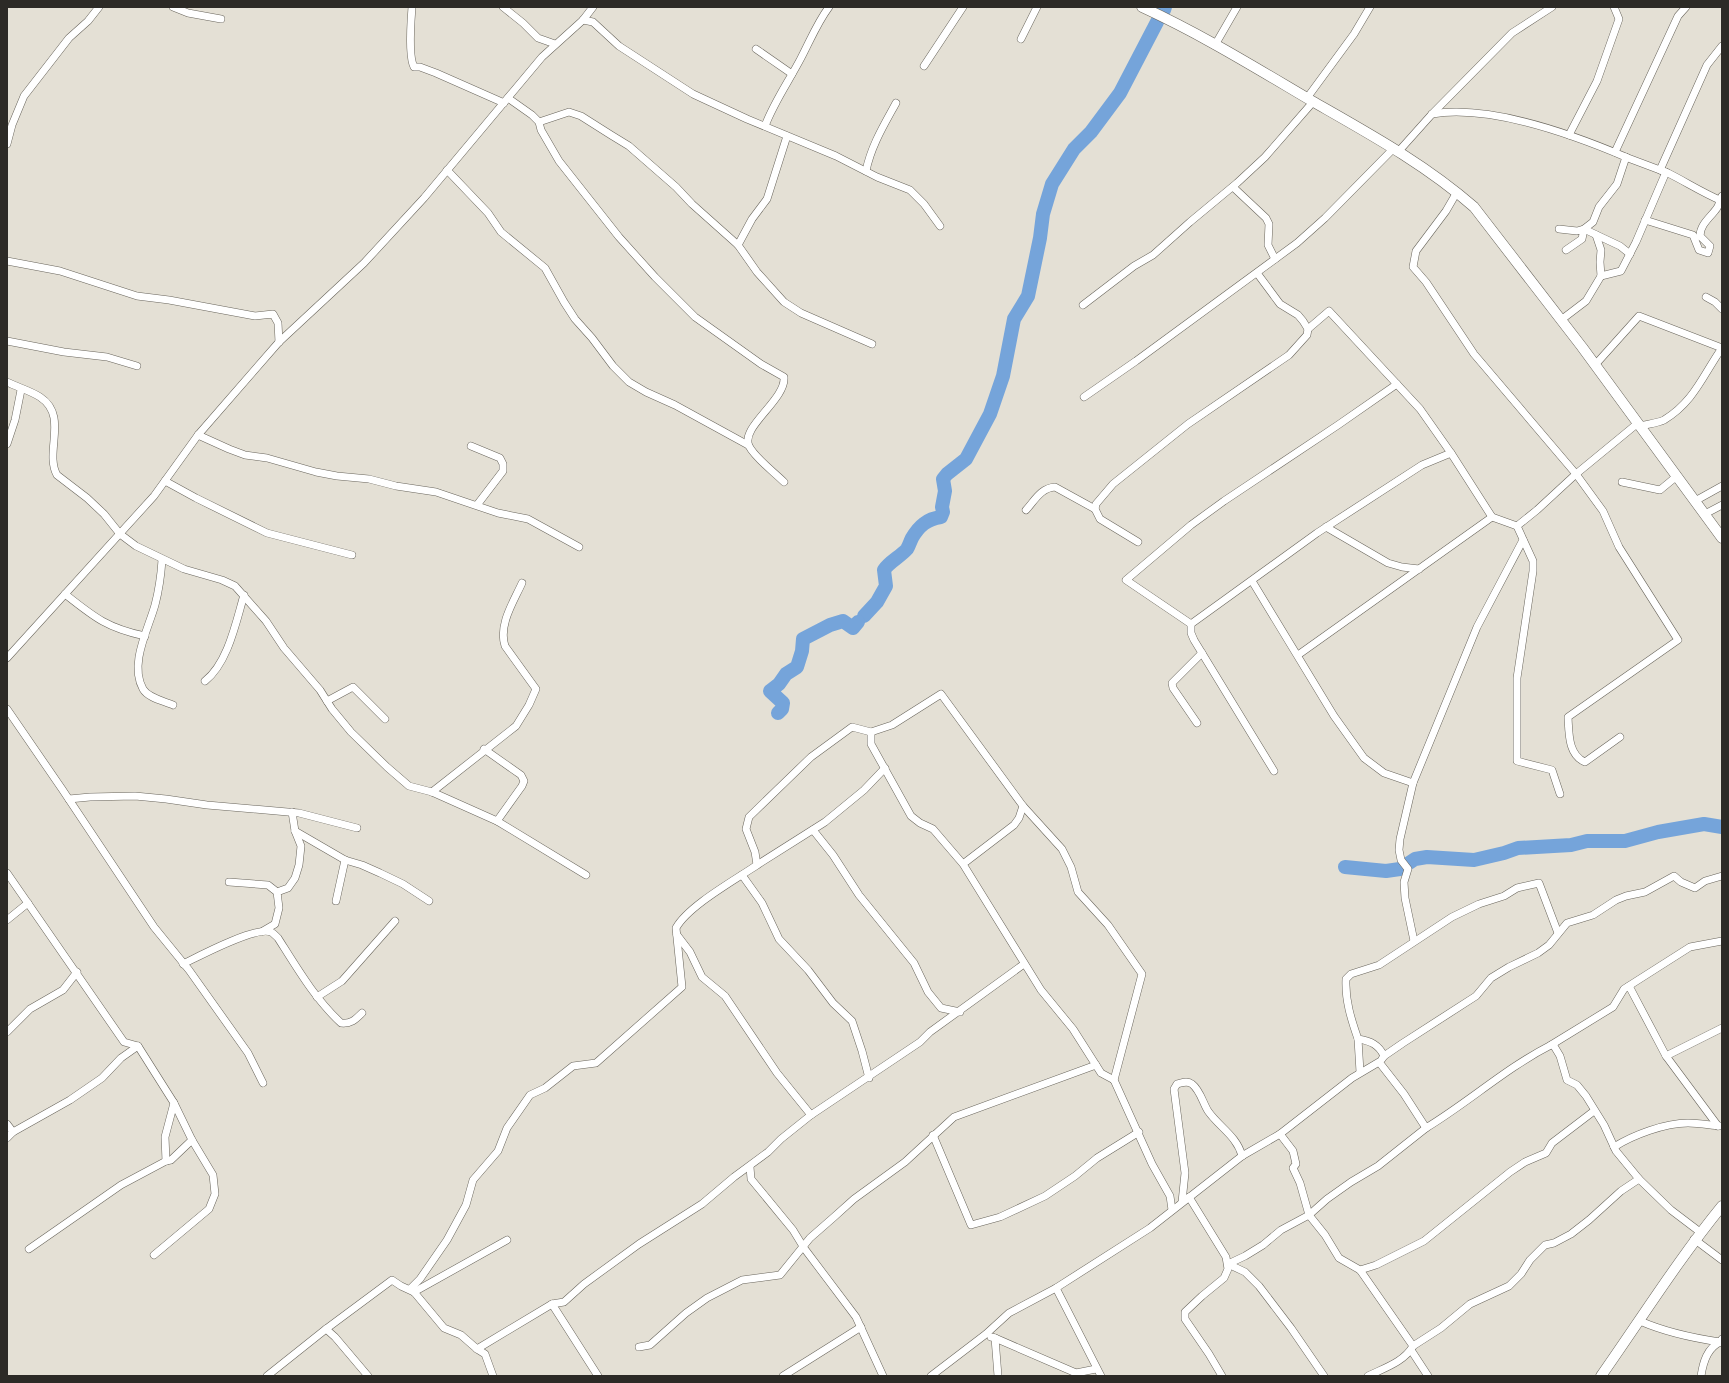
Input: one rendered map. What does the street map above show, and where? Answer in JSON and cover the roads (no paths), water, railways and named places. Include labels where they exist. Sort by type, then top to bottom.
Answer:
[{"type":"street","points":[[8,138],[24,96],[69,38],[88,21],[99,7]]},
{"type":"street","points":[[173,7],[188,13],[221,19]]},
{"type":"street","points":[[412,7],[410,24],[412,36],[411,58],[414,67],[420,67],[506,100],[532,115],[539,122],[541,130],[559,161],[598,208],[619,237],[655,277],[695,317],[761,364],[784,377],[784,384],[781,392],[752,428],[748,439],[748,445]]},
{"type":"street","points":[[503,7],[523,23],[538,38],[555,44]]},
{"type":"street","points":[[9,657],[154,496],[198,435],[279,342],[364,263],[424,198],[542,57],[583,20],[593,7]]},
{"type":"street","points":[[765,126],[771,109],[792,74],[816,26],[829,7]]},
{"type":"street","points":[[924,66],[963,7]]},
{"type":"street","points":[[1021,39],[1037,7]]},
{"type":"street","points":[[1142,7],[1216,45],[1396,150],[1457,192],[1474,207],[1596,365],[1722,538]]},
{"type":"street","points":[[1216,45],[1237,7]]},
{"type":"street","points":[[1083,305],[1134,266],[1153,255],[1266,157],[1310,100],[1370,7]]},
{"type":"street","points":[[1084,397],[1136,361],[1194,317],[1297,243],[1396,150],[1512,33],[1552,7],[1561,7]]},
{"type":"street","points":[[1568,135],[1597,81],[1619,19],[1614,7]]},
{"type":"street","points":[[1614,152],[1678,16],[1686,7]]},
{"type":"street","points":[[583,20],[593,22],[620,46],[692,94],[836,156],[910,190],[924,204],[940,226]]},
{"type":"street","points":[[1601,276],[1621,271],[1630,254],[1707,65],[1722,46]]},
{"type":"street","points":[[756,49],[792,74]]},
{"type":"street","points":[[866,171],[872,147],[896,103]]},
{"type":"street","points":[[1432,114],[1448,111],[1478,114],[1516,120],[1568,135],[1591,142],[1663,171],[1721,199],[1718,210],[1700,230],[1700,236],[1710,246],[1708,253],[1698,250],[1693,235],[1645,220]]},
{"type":"street","points":[[539,122],[569,112],[581,116],[628,146],[676,187],[692,204],[738,245],[757,272],[784,302],[800,313],[872,344]]},
{"type":"street","points":[[738,245],[752,219],[768,199],[787,136]]},
{"type":"street","points":[[1559,229],[1577,231],[1584,229],[1593,222],[1599,207],[1617,184],[1626,157]]},
{"type":"street","points":[[447,170],[488,213],[501,232],[545,268],[575,319],[592,338],[613,366],[629,382],[748,445],[754,453],[784,482]]},
{"type":"street","points":[[1233,187],[1266,218],[1269,224],[1268,245],[1275,259]]},
{"type":"street","points":[[1457,192],[1446,211],[1416,251],[1413,267],[1426,282],[1474,354],[1576,474],[1603,511],[1619,547],[1678,640],[1568,717],[1569,737],[1573,751],[1578,759],[1584,762],[1620,737]]},
{"type":"street","points":[[1584,229],[1596,236],[1620,246],[1630,254]]},
{"type":"street","points":[[1566,250],[1582,239],[1584,229]]},
{"type":"street","points":[[1561,320],[1586,301],[1601,276],[1601,250],[1596,236]]},
{"type":"street","points":[[7,261],[60,271],[137,296],[169,300],[255,316],[273,314],[278,323],[279,342]]},
{"type":"street","points":[[1257,273],[1280,304],[1298,315],[1308,329]]},
{"type":"street","points":[[1706,297],[1719,303],[1722,309]]},
{"type":"street","points":[[1095,509],[1096,504],[1118,480],[1188,424],[1289,355],[1302,342],[1307,335],[1308,329],[1329,311],[1420,409],[1451,453],[1492,517],[1517,526],[1533,561],[1533,571],[1517,678],[1517,761],[1552,770],[1560,794]]},
{"type":"street","points":[[1517,526],[1537,510],[1576,474],[1639,424],[1663,420],[1683,407],[1687,400],[1695,392],[1722,348],[1639,316],[1596,365]]},
{"type":"street","points":[[7,341],[64,352],[108,357],[137,366]]},
{"type":"street","points":[[7,382],[21,390],[41,398],[50,408],[54,417],[55,428],[53,463],[54,470],[57,475],[98,509],[120,534],[136,546],[184,570],[222,580],[235,586],[244,595],[351,732],[409,786],[432,792],[497,821],[586,875]]},
{"type":"street","points":[[1191,624],[1126,580],[1191,525],[1224,501],[1338,426],[1397,384]]},
{"type":"street","points":[[7,444],[15,420],[21,390]]},
{"type":"street","points":[[198,435],[245,455],[267,458],[330,475],[369,479],[396,486],[436,492],[498,513],[528,519],[579,547]]},
{"type":"street","points":[[471,446],[493,454],[500,458],[503,464],[503,471],[477,505]]},
{"type":"street","points":[[1191,624],[1252,582],[1286,554],[1326,527],[1422,465],[1451,453]]},
{"type":"street","points":[[1622,482],[1660,490],[1677,476]]},
{"type":"street","points":[[165,481],[267,533],[352,555]]},
{"type":"street","points":[[1695,500],[1722,486]]},
{"type":"street","points":[[1026,510],[1041,492],[1048,488],[1055,487],[1095,509],[1100,519],[1138,542]]},
{"type":"street","points":[[1705,514],[1722,505]]},
{"type":"street","points":[[1298,655],[1492,517]]},
{"type":"street","points":[[1326,527],[1388,563],[1402,567],[1419,569]]},
{"type":"street","points":[[1414,941],[1405,898],[1404,882],[1408,869],[1401,860],[1399,850],[1400,839],[1413,783],[1477,626],[1523,540]]},
{"type":"street","points":[[162,560],[161,575],[155,604],[145,636],[138,671],[144,690],[152,696],[173,705]]},
{"type":"street","points":[[1252,582],[1334,716],[1364,758],[1384,772],[1413,783]]},
{"type":"street","points":[[432,792],[484,749],[516,726],[529,705],[536,689],[505,646],[502,638],[506,620],[522,583]]},
{"type":"street","points":[[66,594],[94,617],[108,625],[126,632],[145,636]]},
{"type":"street","points":[[205,681],[213,675],[230,643],[244,595]]},
{"type":"street","points":[[1191,624],[1191,633],[1202,653],[1274,771]]},
{"type":"street","points":[[7,648],[9,657]]},
{"type":"street","points":[[1196,723],[1173,688],[1172,683],[1202,653]]},
{"type":"street","points":[[327,701],[354,687],[386,719]]},
{"type":"street","points":[[756,865],[755,852],[746,829],[750,817],[811,757],[852,727],[871,732],[892,725],[941,694],[1023,806],[1062,849],[1071,867],[1078,892],[1108,925],[1142,974],[1114,1080]]},
{"type":"street","points":[[7,709],[69,799],[154,928],[183,964],[248,1053],[263,1083]]},
{"type":"street","points":[[871,732],[871,744],[911,816],[920,823],[933,829],[963,864],[1041,990],[1073,1029],[1101,1072],[1114,1080],[1152,1164],[1170,1196],[1172,1210]]},
{"type":"street","points":[[484,749],[521,775],[524,781],[497,821]]},
{"type":"street","points":[[412,1290],[448,1240],[466,1205],[473,1180],[498,1151],[507,1128],[530,1095],[545,1088],[572,1066],[596,1063],[682,987],[676,928],[684,918],[712,895],[756,865],[813,830],[864,790],[885,768]]},
{"type":"street","points":[[69,799],[135,796],[207,806],[292,812],[327,819],[357,828]]},
{"type":"street","points":[[963,864],[1014,825],[1019,818],[1023,806]]},
{"type":"street","points":[[277,892],[288,888],[295,878],[299,865],[301,846],[295,830],[292,812]]},
{"type":"street","points":[[295,830],[345,860],[362,865],[391,879],[429,901]]},
{"type":"street","points":[[813,830],[833,854],[859,895],[914,963],[928,992],[941,1008],[960,1012]]},
{"type":"street","points":[[336,901],[345,860]]},
{"type":"street","points":[[7,873],[78,972],[124,1042],[138,1046],[174,1103],[192,1140],[213,1175],[215,1194],[209,1209],[154,1255]]},
{"type":"street","points":[[742,875],[762,903],[779,940],[808,970],[833,1003],[852,1021],[869,1078]]},
{"type":"street","points":[[931,1376],[986,1334],[1009,1313],[1056,1288],[1150,1228],[1242,1156],[1280,1134],[1360,1072],[1476,996],[1491,978],[1508,967],[1538,953],[1549,945],[1567,923],[1593,915],[1616,900],[1645,892],[1674,876],[1682,882],[1695,888],[1705,881],[1722,876]]},
{"type":"street","points":[[183,964],[232,941],[263,931],[275,924],[279,908],[277,892],[268,885],[229,882]]},
{"type":"street","points":[[1360,1072],[1358,1039],[1348,1004],[1346,989],[1346,979],[1351,974],[1379,964],[1452,917],[1479,904],[1504,896],[1517,888],[1539,883],[1558,934]]},
{"type":"street","points":[[7,920],[28,903]]},
{"type":"street","points":[[317,998],[342,982],[395,920]]},
{"type":"street","points":[[263,931],[272,932],[278,938],[317,998],[341,1023],[354,1021],[362,1013]]},
{"type":"street","points":[[677,934],[690,952],[702,977],[725,996],[777,1074],[811,1115]]},
{"type":"street","points":[[1228,1264],[1245,1256],[1263,1245],[1281,1230],[1309,1215],[1327,1199],[1351,1182],[1378,1166],[1426,1128],[1443,1118],[1513,1068],[1613,1007],[1624,989],[1690,947],[1722,941]]},
{"type":"street","points":[[478,1349],[552,1304],[564,1302],[584,1284],[626,1253],[702,1204],[734,1177],[750,1167],[811,1115],[869,1078],[920,1042],[940,1025],[960,1012],[1024,964]]},
{"type":"street","points":[[7,1032],[30,1009],[63,990],[78,972]]},
{"type":"street","points":[[1629,986],[1666,1056],[1720,1126]]},
{"type":"street","points":[[940,1025],[941,1008]]},
{"type":"street","points":[[1666,1056],[1722,1028]]},
{"type":"street","points":[[1358,1039],[1370,1041],[1381,1048],[1381,1059],[1426,1128]]},
{"type":"street","points":[[121,1058],[124,1042]]},
{"type":"street","points":[[1551,1045],[1554,1046],[1558,1053],[1567,1080],[1578,1085],[1604,1125],[1614,1147],[1639,1179],[1722,1260]]},
{"type":"street","points":[[7,1138],[13,1132],[70,1100],[102,1078],[121,1058],[138,1046]]},
{"type":"street","points":[[639,1347],[650,1345],[707,1298],[742,1280],[780,1274],[804,1248],[810,1238],[854,1200],[905,1162],[954,1117],[1096,1065]]},
{"type":"street","points":[[1182,1202],[1185,1172],[1174,1089],[1177,1084],[1186,1082],[1191,1083],[1195,1087],[1208,1111],[1238,1144],[1242,1156]]},
{"type":"street","points":[[166,1161],[165,1137],[174,1103]]},
{"type":"street","points":[[1360,1270],[1424,1241],[1510,1172],[1546,1152],[1552,1143],[1594,1111]]},
{"type":"street","points":[[1614,1147],[1627,1139],[1670,1126],[1687,1123],[1720,1126]]},
{"type":"street","points":[[7,1124],[13,1132]]},
{"type":"street","points":[[933,1135],[972,1225],[1000,1217],[1046,1196],[1075,1176],[1097,1158],[1138,1132]]},
{"type":"street","points":[[1280,1134],[1293,1151],[1296,1164],[1293,1168],[1300,1183],[1309,1215],[1325,1235],[1339,1258],[1360,1270],[1412,1348],[1428,1376]]},
{"type":"street","points":[[29,1249],[121,1185],[166,1161],[171,1160],[192,1140]]},
{"type":"street","points":[[750,1167],[751,1179],[793,1230],[804,1248],[856,1317],[883,1376]]},
{"type":"street","points":[[734,1177],[751,1179]]},
{"type":"street","points":[[1368,1376],[1395,1364],[1412,1348],[1441,1328],[1470,1304],[1509,1286],[1522,1274],[1530,1260],[1545,1245],[1554,1243],[1571,1234],[1621,1191],[1639,1179]]},
{"type":"street","points":[[1189,1197],[1226,1258],[1228,1264],[1228,1273],[1224,1278],[1185,1312],[1185,1319],[1222,1376]]},
{"type":"street","points":[[1601,1376],[1697,1236],[1722,1206]]},
{"type":"street","points":[[412,1290],[507,1240]]},
{"type":"street","points":[[1228,1264],[1245,1272],[1260,1286],[1324,1376]]},
{"type":"street","points":[[267,1376],[326,1329],[392,1280],[401,1286],[412,1290],[444,1328],[461,1336],[485,1354],[493,1376]]},
{"type":"street","points":[[1056,1288],[1096,1369],[1101,1376]]},
{"type":"street","points":[[552,1304],[598,1376]]},
{"type":"street","points":[[1640,1321],[1654,1327],[1682,1335],[1721,1341]]},
{"type":"street","points":[[783,1376],[861,1328]]},
{"type":"street","points":[[326,1329],[335,1337],[368,1376]]},
{"type":"street","points":[[986,1334],[1076,1373],[1096,1369]]},
{"type":"street","points":[[995,1338],[998,1376]]},
{"type":"street","points":[[1701,1376],[1702,1366],[1708,1352],[1715,1344],[1721,1341]]},
{"type":"street","points":[[1086,1376],[1096,1369]]},
{"type":"waterway","points":[[864,616],[877,602],[886,586],[884,570],[886,567],[907,549],[912,538],[921,527],[928,521],[941,517],[943,512],[942,507],[945,491],[943,479],[966,459],[990,414],[1003,376],[1014,319],[1028,296],[1040,238],[1043,214],[1052,184],[1074,149],[1091,132],[1120,93],[1157,22]]},
{"type":"waterway","points":[[778,713],[782,709],[783,703],[770,691],[779,684],[786,674],[797,667],[802,651],[803,639],[830,625],[843,621],[853,628],[858,622]]},
{"type":"waterway","points":[[1345,867],[1386,871],[1400,869],[1415,859],[1427,857],[1474,860],[1518,848],[1571,845],[1587,841],[1625,841],[1658,832],[1704,824],[1722,827]]}]
